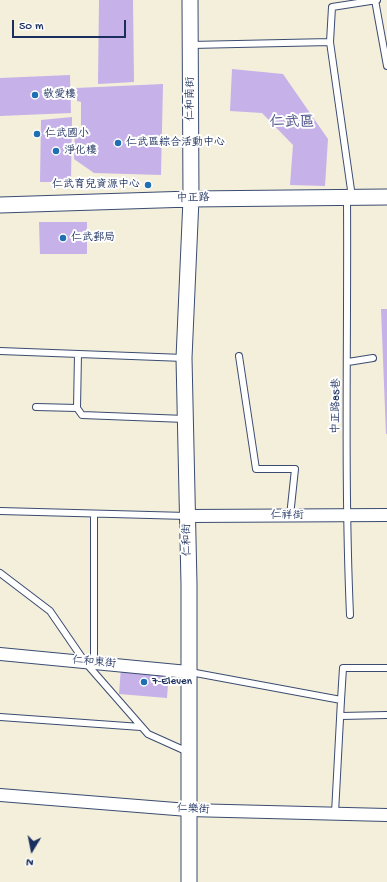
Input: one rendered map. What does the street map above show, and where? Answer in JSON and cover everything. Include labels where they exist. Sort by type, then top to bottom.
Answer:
[{"type":"street","name":"仁和南街","points":[[190,0],[191,199]]},
{"type":"street","name":"中正路","points":[[0,205],[191,199],[387,197]]},
{"type":"street","name":"仁和街","points":[[189,882],[188,516],[184,358],[191,199]]},
{"type":"street","name":"仁祥街","points":[[188,516],[387,515]]},
{"type":"street","name":"仁和東街","points":[[0,654],[188,672]]},
{"type":"street","name":"仁樂街","points":[[0,795],[188,810],[387,815]]},
{"type":"lane","points":[[376,0],[387,66]]},
{"type":"lane","name":"中正路85巷","points":[[350,615],[346,515],[349,197],[330,42],[332,7],[376,0]]},
{"type":"lane","points":[[191,45],[330,42]]},
{"type":"lane","points":[[0,351],[184,358]]},
{"type":"lane","points":[[78,354],[77,408],[82,415],[185,419]]},
{"type":"lane","points":[[239,356],[256,469],[295,469],[290,516]]},
{"type":"lane","points":[[348,362],[373,358]]},
{"type":"lane","points":[[36,407],[77,408]]},
{"type":"lane","points":[[0,511],[188,516]]},
{"type":"lane","points":[[90,662],[94,514]]},
{"type":"lane","points":[[0,573],[50,611],[148,734],[188,752]]},
{"type":"lane","points":[[335,813],[341,716],[340,700],[343,668],[387,668]]},
{"type":"lane","points":[[188,672],[340,700]]},
{"type":"lane","points":[[341,716],[387,715]]},
{"type":"lane","points":[[0,717],[141,727]]},
{"type":"building","points":[[99,0],[133,0],[134,82],[98,84]]},
{"type":"building","points":[[232,69],[283,74],[328,139],[325,186],[290,185],[293,145],[262,113],[230,111]]},
{"type":"building","name":"敬愛樓","points":[[70,75],[71,113],[0,116],[0,78]]},
{"type":"building","name":"仁武區綜合活動中心","points":[[163,84],[161,175],[94,173],[74,159],[75,128],[81,128],[81,102],[77,101],[76,88]]},
{"type":"building","name":"淨化樓","points":[[72,117],[71,182],[40,182],[41,120]]},
{"type":"building","name":"仁武郵局","points":[[39,222],[87,222],[87,254],[40,254]]},
{"type":"building","points":[[381,309],[387,309],[387,434],[386,434]]},
{"type":"building","name":"7-Eleven","points":[[121,667],[169,671],[167,698],[119,694]]},
{"type":"place","name":"敬愛樓","points":[[35,95]]},
{"type":"place","name":"仁武國小","points":[[37,134]]},
{"type":"place","name":"仁武區綜合活動中心","points":[[118,143]]},
{"type":"place","name":"淨化樓","points":[[56,151]]},
{"type":"place","name":"仁武育兒資源中心","points":[[148,185]]},
{"type":"place","name":"仁武郵局","points":[[63,238]]},
{"type":"place","name":"7-Eleven","points":[[144,682]]},
{"type":"district","name":"仁武區","points":[[292,124]]}]
